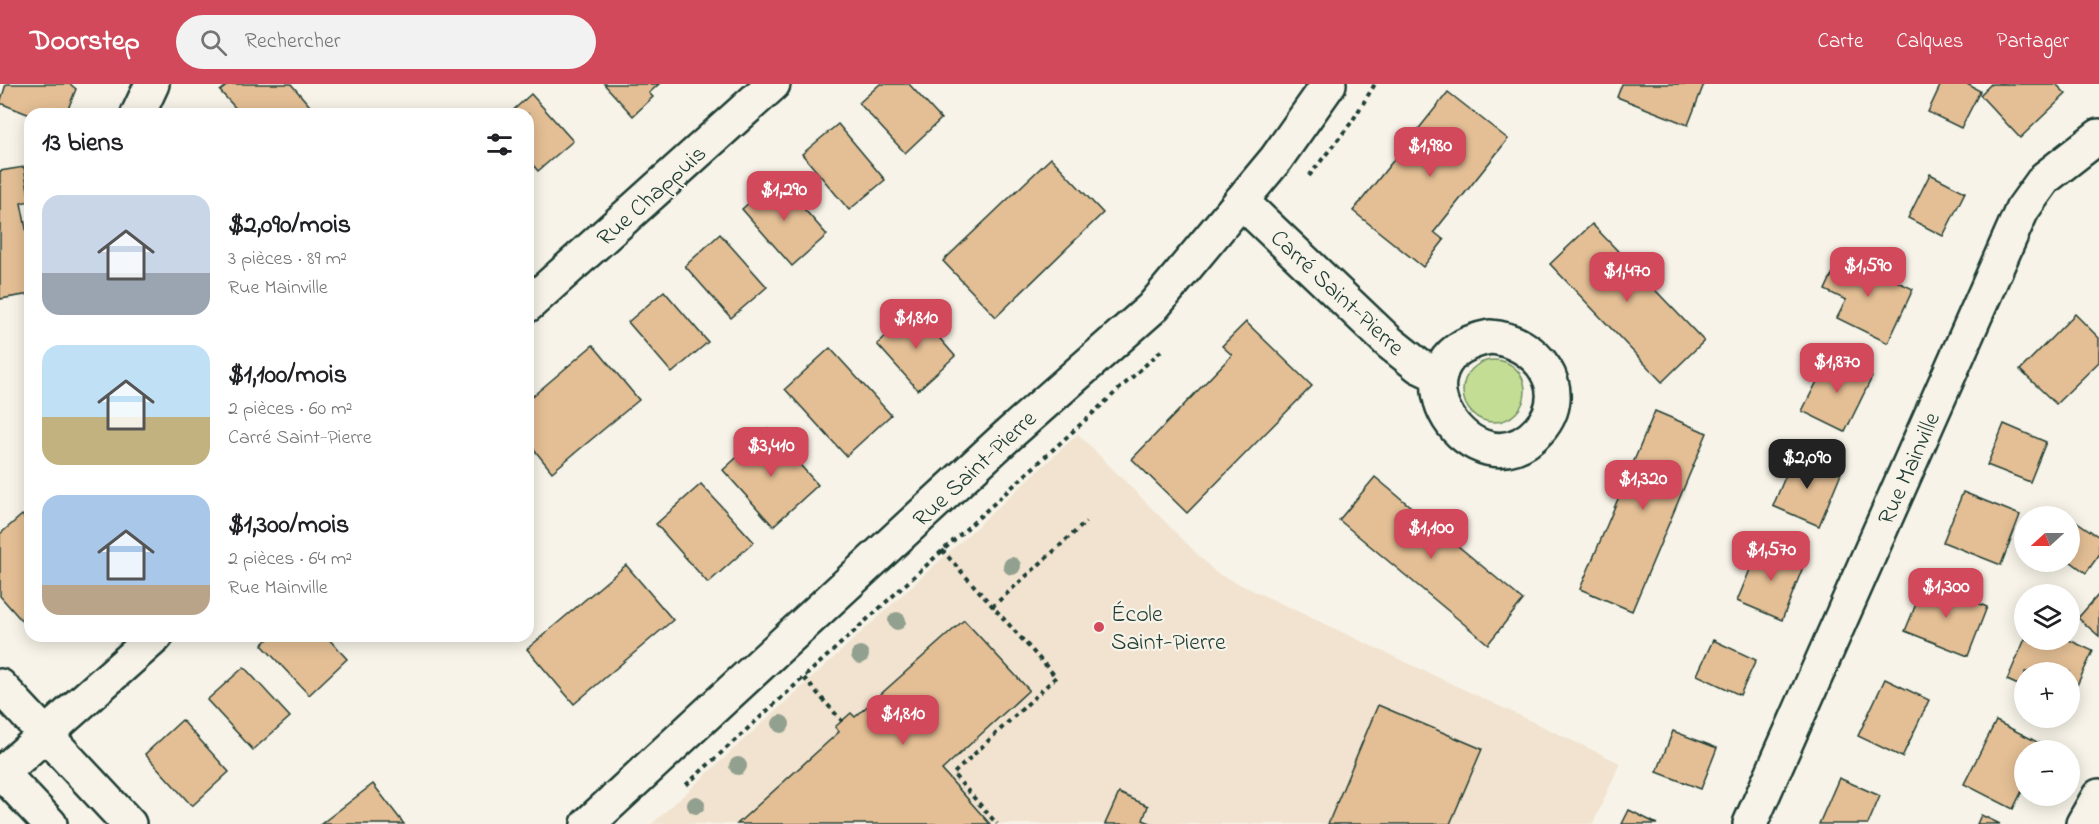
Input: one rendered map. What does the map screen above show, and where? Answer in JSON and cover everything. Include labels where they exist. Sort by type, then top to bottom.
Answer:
[{"type":"street","points":[[141,108],[152,84]]},
{"type":"street","name":"Rue Chappuis","points":[[534,300],[773,84]]},
{"type":"street","name":"Rue Saint-Pierre","points":[[588,824],[1007,436],[1130,329],[1159,299],[1241,201],[1303,124],[1329,84]]},
{"type":"street","name":"Rue Mainville","points":[[1750,824],[2022,210],[2045,178],[2099,136]]},
{"type":"street","name":"Carré Saint-Pierre","points":[[1241,201],[1390,343],[1419,366],[1440,376]]},
{"type":"street","points":[[50,824],[1,772],[149,642]]},
{"type":"street","points":[[0,686],[129,824]]},
{"type":"street","points":[[2083,824],[2099,796]]},
{"type":"path","points":[[1303,184],[1351,123],[1375,84]]},
{"type":"path","name":"Rue Saint-Pierre","points":[[685,785],[1166,346]]},
{"type":"path","points":[[992,607],[1086,522]]},
{"type":"path","points":[[942,550],[1056,677],[952,774],[998,824]]},
{"type":"path","points":[[804,678],[842,721]]},
{"type":"shaded area","name":"École Saint-Pierre","points":[[1078,434],[1216,573],[1620,763],[1593,824],[652,824]]},
{"type":"green space","points":[[1494,360],[1506,362],[1516,369],[1523,379],[1525,391],[1523,403],[1516,413],[1506,420],[1494,422],[1482,420],[1472,413],[1465,403],[1463,391],[1465,379],[1472,369],[1482,362]]},
{"type":"building","points":[[6,84],[70,84],[76,89],[68,108],[24,108],[24,113],[0,103]]},
{"type":"building","points":[[229,84],[291,84],[312,108],[236,108],[220,91]]},
{"type":"building","points":[[604,84],[659,84],[649,93],[653,97],[633,116]]},
{"type":"building","points":[[880,84],[909,84],[941,119],[905,153],[859,103]]},
{"type":"building","points":[[1622,84],[1704,84],[1688,125],[1617,97]]},
{"type":"building","points":[[1941,84],[1967,84],[1980,91],[1961,128],[1928,112]]},
{"type":"building","points":[[1991,84],[2056,84],[2066,94],[2020,138],[1980,95]]},
{"type":"building","points":[[1448,92],[1508,139],[1434,232],[1444,240],[1423,267],[1353,211]]},
{"type":"building","points":[[531,94],[573,141],[538,171],[534,166],[534,108],[516,108]]},
{"type":"building","points":[[838,124],[885,180],[849,210],[802,154]]},
{"type":"building","points":[[1051,158],[1103,213],[996,317],[943,261]]},
{"type":"building","points":[[24,167],[24,202],[21,203],[24,218],[24,295],[0,299],[0,171]]},
{"type":"building","points":[[1930,174],[1965,192],[1943,236],[1908,218]]},
{"type":"building","points":[[777,178],[827,235],[792,266],[742,209]]},
{"type":"building","points":[[1592,224],[1704,341],[1662,382],[1550,264]]},
{"type":"building","points":[[720,234],[767,287],[731,318],[685,266]]},
{"type":"building","points":[[1841,255],[1913,289],[1888,343],[1837,318],[1846,300],[1825,290]]},
{"type":"building","points":[[664,291],[708,342],[672,373],[628,322]]},
{"type":"building","points":[[915,310],[955,356],[918,390],[877,344]]},
{"type":"building","points":[[2075,314],[2099,338],[2099,362],[2056,404],[2020,370]]},
{"type":"building","points":[[1246,322],[1312,386],[1187,513],[1132,459],[1232,355],[1222,346]]},
{"type":"building","points":[[593,345],[639,400],[552,472],[534,450],[534,395]]},
{"type":"building","points":[[830,348],[891,415],[846,456],[785,389]]},
{"type":"building","points":[[1830,356],[1872,377],[1845,432],[1802,411]]},
{"type":"building","points":[[1655,411],[1707,433],[1632,611],[1580,589]]},
{"type":"building","points":[[2004,424],[2046,442],[2030,482],[1987,465]]},
{"type":"building","points":[[768,429],[818,485],[773,526],[723,470]]},
{"type":"building","points":[[1795,453],[1841,473],[1819,526],[1773,506]]},
{"type":"building","points":[[1375,477],[1523,600],[1488,644],[1339,520]]},
{"type":"building","points":[[701,484],[754,542],[708,583],[656,524]]},
{"type":"building","points":[[1963,492],[2014,513],[2014,531],[2001,565],[1943,542]]},
{"type":"building","points":[[22,515],[24,517],[24,623],[0,596],[0,534]]},
{"type":"building","points":[[2080,524],[2099,537],[2099,555],[2086,573],[2080,568]]},
{"type":"building","points":[[1761,543],[1805,562],[1782,620],[1737,601]]},
{"type":"building","points":[[626,565],[673,620],[574,704],[527,649]]},
{"type":"building","points":[[1925,582],[1987,607],[1968,656],[1905,631]]},
{"type":"building","points":[[2099,594],[2099,636],[2080,620],[2080,616]]},
{"type":"building","points":[[964,620],[1029,690],[942,770],[990,824],[737,824],[839,732],[835,727],[851,713],[855,717]]},
{"type":"building","points":[[1713,640],[1756,660],[1740,695],[1697,675]]},
{"type":"building","points":[[265,642],[331,642],[347,659],[309,695],[262,645]]},
{"type":"building","points":[[2080,645],[2093,651],[2080,679],[2080,662],[2015,662],[2020,650],[2080,650]]},
{"type":"building","points":[[2014,664],[2014,683],[2007,680]]},
{"type":"building","points":[[244,667],[290,717],[253,750],[207,700]]},
{"type":"building","points":[[1885,679],[1929,700],[1902,757],[1858,736]]},
{"type":"building","points":[[1378,705],[1482,749],[1450,824],[1328,824]]},
{"type":"building","points":[[182,720],[229,772],[192,806],[145,754]]},
{"type":"building","points":[[1996,721],[2033,740],[2014,740],[2013,809],[1964,784]]},
{"type":"building","points":[[1673,731],[1717,748],[1701,789],[1657,772]]},
{"type":"building","points":[[1839,778],[1880,796],[1868,824],[1819,824]]},
{"type":"building","points":[[373,784],[404,824],[321,824]]},
{"type":"building","points":[[1119,793],[1148,806],[1143,820],[1153,824],[1105,824]]},
{"type":"building","points":[[1629,810],[1657,824],[1622,824]]},
{"type":"building","points":[[1981,815],[2000,824],[1977,824]]},
{"type":"place","name":"École Saint-Pierre","points":[[1099,627]]}]
